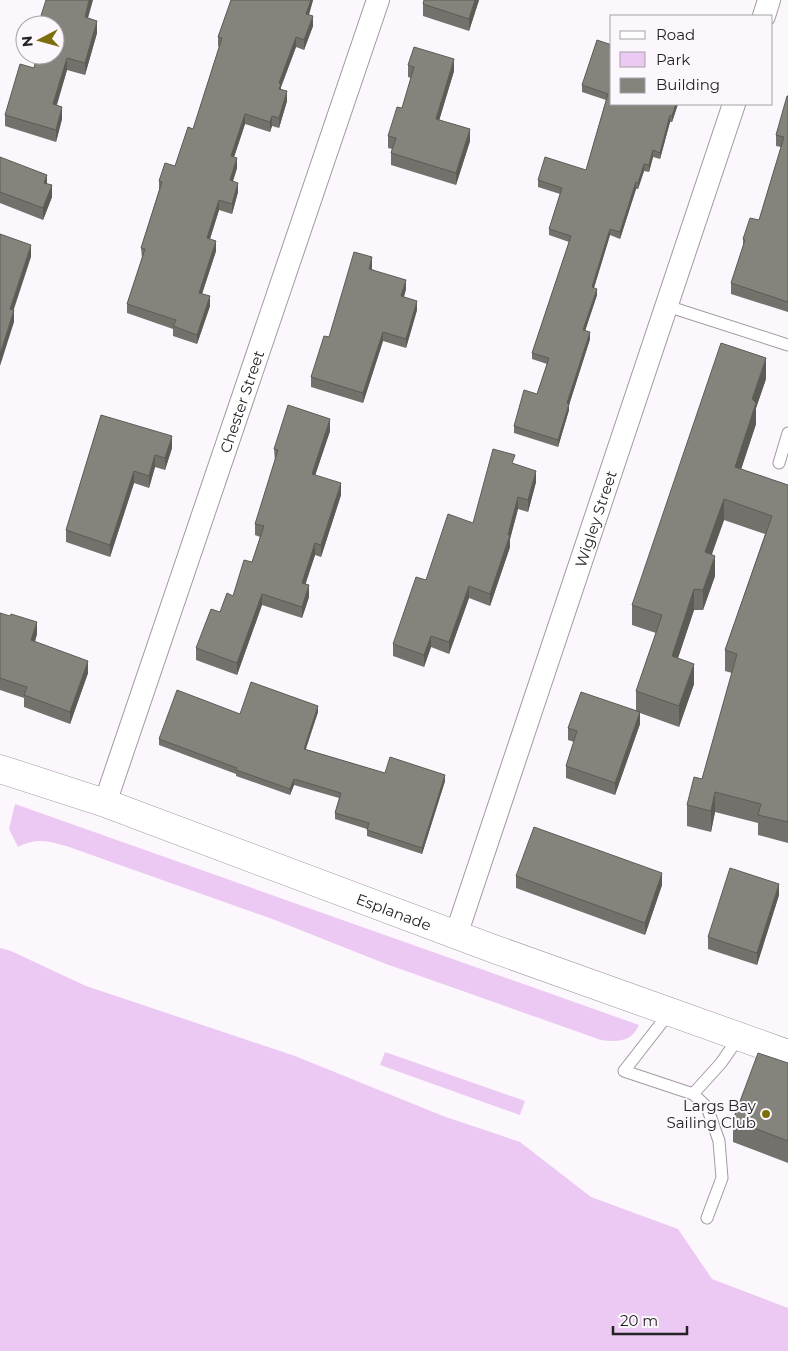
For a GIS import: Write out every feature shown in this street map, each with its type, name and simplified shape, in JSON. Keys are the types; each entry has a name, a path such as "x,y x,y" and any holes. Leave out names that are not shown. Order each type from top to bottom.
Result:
{"street":[{"name":"Chester Street","path":"105,803 378,0"},
{"path":"764,15 769,0"},
{"name":"Wigley Street","path":"456,934 734,105"},
{"name":"Esplanade","path":"0,769 105,803 456,934 788,1054"}],"lane":[{"path":"667,306 788,346"},
{"path":"779,463 788,433"},
{"path":"670,1012 624,1071 693,1094 707,1107 719,1141 722,1178 707,1218"},
{"path":"693,1094 721,1063 740,1036"}],"green space":[{"path":"15,804 639,1025 632,1035 623,1040 601,1040 386,964 275,920 69,847 37,841 18,847 9,829"},
{"path":"0,948 11,951 86,986 295,1056 443,1116 520,1142 591,1197 678,1229 712,1279 788,1308 788,1351 0,1351"},
{"path":"385,1052 525,1101 520,1115 380,1065"}],"building":[{"path":"46,0 89,0 85,17 97,21 85,63 67,58 65,65 65,15 41,15"},
{"path":"231,0 311,0 306,14 313,16 304,40 296,37 279,83 281,84 279,89 287,91 279,118 272,116 270,122 245,114 231,156 237,158 230,180 238,183 232,204 219,200 207,238 216,241 199,293 210,296 197,335 173,326 176,320 127,304 145,249 141,248 162,182 159,181 165,163 175,166 188,127 193,129 222,38 218,37"},
{"path":"424,0 475,0 469,19 423,4"},
{"path":"597,40 610,44 610,105 676,105 672,116 670,115 660,153 653,150 649,165 644,164 638,183 636,182 620,232 610,229 592,287 597,289 583,330 590,332 567,403 569,404 558,440 514,426 524,390 537,394 549,358 532,353 571,236 549,229 562,188 538,180 545,157 586,170 608,94 582,85"},
{"path":"414,47 454,59 436,119 470,129 456,173 391,153 396,138 388,136 397,107 402,108 414,67 408,65"},
{"path":"20,65 34,68 35,65 65,65 53,104 62,107 56,130 5,115"},
{"path":"787,96 788,302 731,283 750,218 759,220 784,137 776,135"},
{"path":"0,157 47,175 44,183 52,185 43,208 0,192"},
{"path":"0,234 31,245 10,309 14,310 0,354"},
{"path":"354,252 372,257 369,269 406,280 401,296 417,301 406,339 383,332 363,393 311,377 324,336 329,337"},
{"path":"721,343 766,358 752,399 756,403 735,467 788,485 788,822 758,815 761,804 715,792 711,811 687,805 694,777 702,779 737,654 725,650 772,516 724,499 705,552 715,556 703,590 694,589 672,656 694,664 679,706 636,691 662,615 632,605"},
{"path":"288,405 330,419 312,474 341,483 321,545 315,543 302,583 309,585 302,607 262,594 237,663 196,648 211,609 220,612 227,593 233,596 244,560 252,562 264,526 255,524 278,450 274,449"},
{"path":"101,415 172,436 165,458 155,455 149,476 134,471 110,545 66,530"},
{"path":"493,449 515,455 512,463 536,471 528,500 518,497 508,535 510,535 490,594 469,586 449,642 431,636 424,655 393,644 416,577 426,580 448,514 473,523"},
{"path":"0,613 10,616 11,614 37,622 31,640 88,661 70,712 24,695 27,687 0,678"},
{"path":"251,682 318,706 304,749 385,773 390,757 445,775 422,848 367,830 369,823 335,813 341,793 294,779 290,789 236,770 237,768 159,739 177,690 240,714"},
{"path":"581,692 640,712 615,783 566,766 577,731 568,728"},
{"path":"534,827 662,873 645,923 516,876"},
{"path":"730,868 779,884 757,953 708,937"},
{"name":"Largs Bay Sailing Club","path":"758,1053 788,1063 788,1141 733,1120"}],"place":[{"name":"Largs Bay Sailing Club","path":"766,1114"}]}
